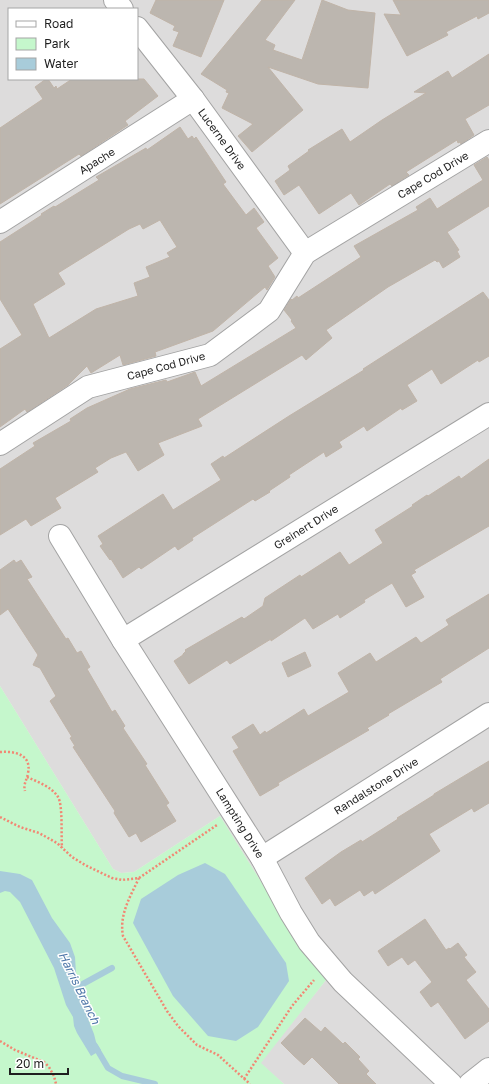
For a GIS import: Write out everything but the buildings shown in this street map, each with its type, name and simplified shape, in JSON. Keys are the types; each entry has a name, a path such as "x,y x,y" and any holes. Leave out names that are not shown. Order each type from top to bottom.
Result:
{"street":[{"path":"115,0 121,8"},
{"name":"Lucerne Drive","path":"138,29 193,99 305,253"},
{"name":"Apache","path":"0,222 193,99"},
{"name":"Cape Cod Drive","path":"0,444 88,387 210,355 269,311 305,253 489,141"},
{"name":"Greinert Drive","path":"123,640 489,414"},
{"name":"Lampting Drive","path":"60,536 123,640 262,858 291,913 309,942 343,982 451,1084"},
{"name":"Randalstone Drive","path":"262,858 489,714"},
{"path":"470,1084 489,1069"}],"path":[{"path":"0,752 10,751 18,753 28,762 28,771 24,786 25,791"},
{"path":"27,777 50,789 59,798 61,806 62,848"},
{"path":"0,817 20,827 39,833 85,865 112,878 122,880 139,878 217,825"},
{"path":"139,878 124,912 122,922 123,936 167,1011 178,1026 197,1045 218,1055 250,1084"},
{"path":"244,1079 292,1006 315,978"},
{"path":"0,1041 15,1050 44,1062 54,1076 56,1084"}],"shaded area":[{"path":"0,0 489,0 489,1084 284,1084 260,1063 326,980 303,949 220,816 134,872 121,873 113,869 0,686"}],"green space":[{"path":"0,686 113,869 121,873 134,872 220,816 303,949 326,980 261,1063 284,1084 0,1084"}],"water":[{"path":"205,863 225,874 286,963 289,981 258,1027 236,1041 208,1036 173,996 133,923 141,899 178,875"},
{"path":"0,871 20,874 32,880 52,918 70,943 75,957 76,987 83,1000 96,1042 101,1050 91,1056 74,1026 73,1017 66,1005 54,968 20,902 10,892 5,891 0,893"}],"waterway":[{"path":"70,991 112,968"},
{"name":"Harris Branch","path":"95,1046 108,1068 122,1076 155,1084"}]}
